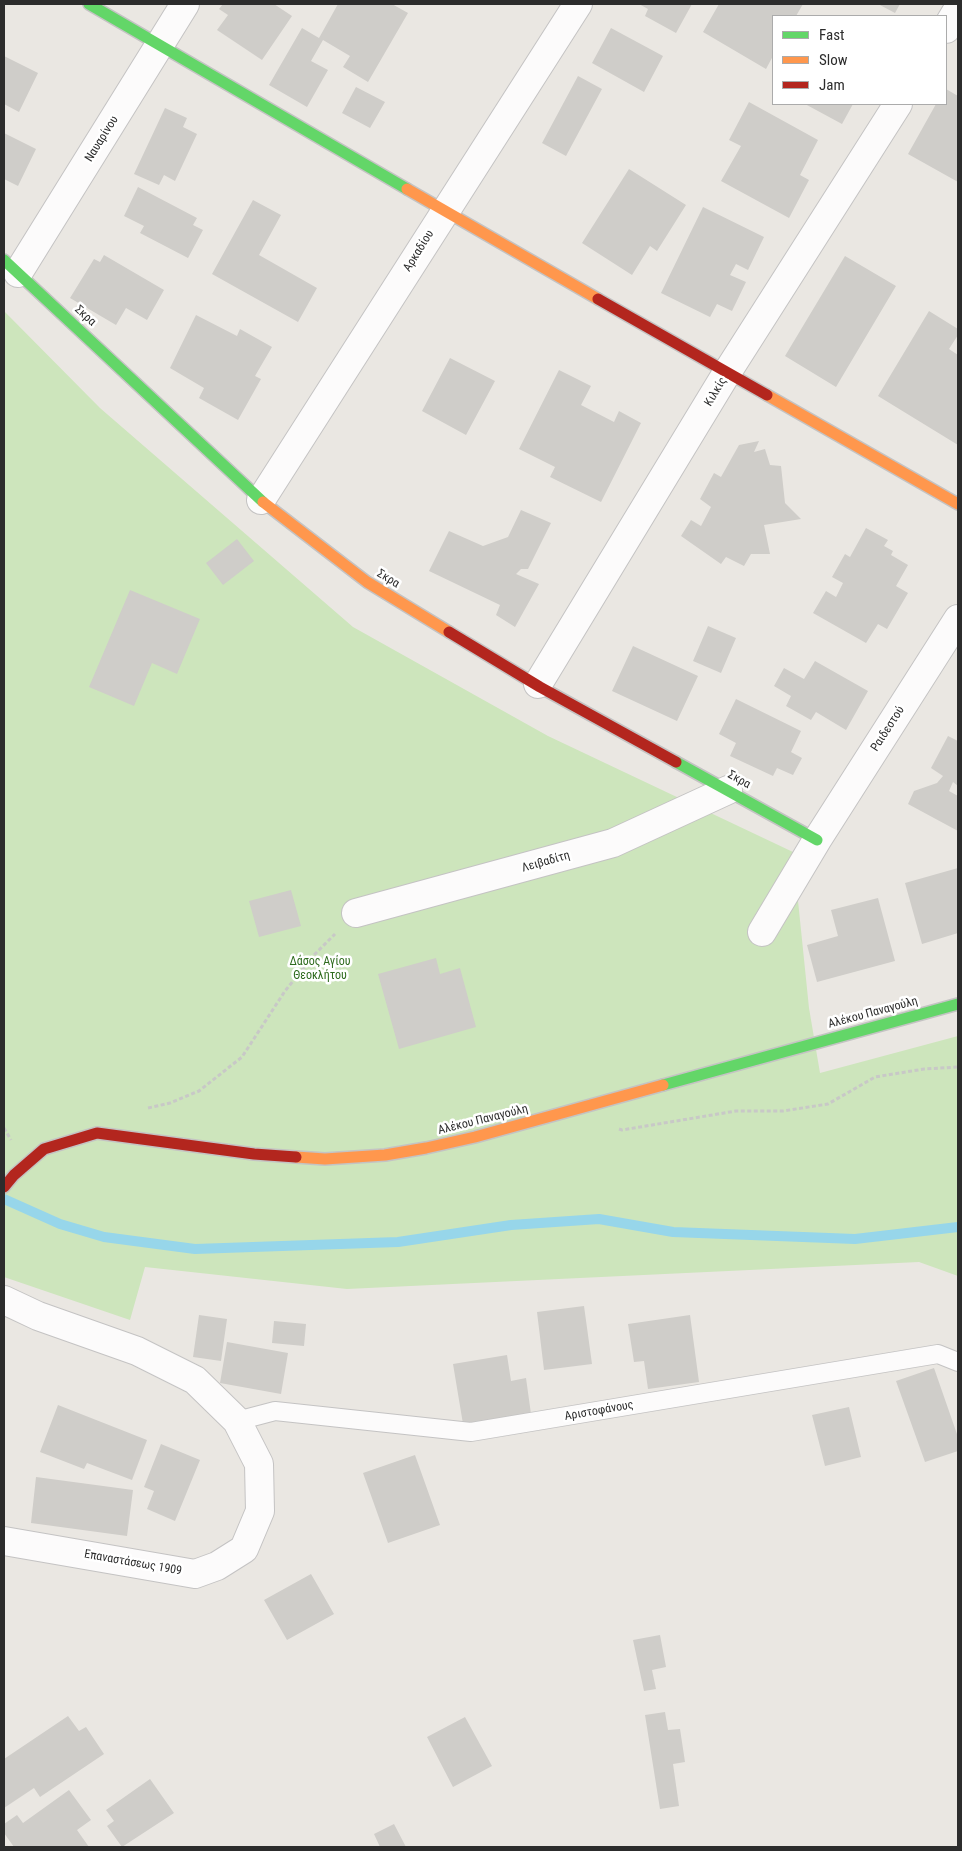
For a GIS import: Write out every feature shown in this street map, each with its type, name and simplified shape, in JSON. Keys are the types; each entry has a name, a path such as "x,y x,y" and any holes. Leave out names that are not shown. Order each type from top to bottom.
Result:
{"street":[{"path":"89,4 444,211 728,371 958,504"},
{"name":"Ναυαρίνου","path":"11,267 161,45 185,4"},
{"name":"Αρκαδίου","path":"261,500 578,4"},
{"path":"947,27 958,9"},
{"name":"Κιλκίς","path":"538,684 728,371 897,105"},
{"name":"Σκρα","path":"11,267 261,500 367,582 538,684 817,840"},
{"name":"Ραιδεστού","path":"762,932 817,840 958,619"},
{"name":"Λειβαδίτη","path":"356,913 613,843 728,790"},
{"name":"Αλέκου Παναγούλη","path":"4,1187 14,1175 44,1150 68,1140 96,1133 254,1154 333,1159 385,1155 426,1148 475,1137 958,1004"},
{"name":"Επαναστάσεως 1909","path":"4,1300 38,1316 137,1352 195,1380 237,1421 259,1464 260,1511 244,1549 217,1566 195,1574 4,1541"}],"lane":[{"name":"Αριστοφάνους","path":"237,1421 275,1411 471,1432 938,1354 958,1362"}],"path":[{"path":"142,1109 170,1104 199,1091 242,1057 291,984 315,954 356,913"},
{"path":"580,1108 622,1130 736,1111 783,1111 828,1104 876,1077 924,1069 958,1067"}],"green space":[{"name":"Δάσος Αγίου Θεοκλήτου","path":"4,311 100,408 353,627 548,736 793,852 809,1008 820,1073 958,1036 958,1276 919,1262 347,1289 145,1267 130,1320 4,1277"}],"building":[{"path":"223,4 274,4 292,16 262,60 217,30 228,15 219,9"},
{"path":"338,4 392,4 408,13 368,82 343,67 350,56 323,40 311,61 328,70 307,107 269,85 302,28 319,38"},
{"path":"639,4 692,4 676,33 645,16 648,9"},
{"path":"719,4 803,4 797,15 772,15 772,58 766,69 703,32"},
{"path":"878,4 900,4 895,13"},
{"path":"611,28 663,56 644,92 592,63"},
{"path":"4,56 38,73 19,112 4,104"},
{"path":"578,76 602,89 566,156 542,143"},
{"path":"356,87 385,102 370,128 342,113"},
{"path":"947,90 958,96 958,182 908,154 935,105 947,105"},
{"path":"749,102 818,140 800,175 809,180 789,218 721,181 741,146 729,140"},
{"path":"807,105 852,105 842,124"},
{"path":"165,108 187,118 183,127 197,134 175,181 164,175 159,185 134,174"},
{"path":"4,133 36,149 18,186 4,179"},
{"path":"629,169 686,205 657,251 650,246 632,275 582,243"},
{"path":"138,187 197,218 193,225 203,230 188,258 140,233 144,226 124,216"},
{"path":"253,200 281,215 259,255 317,288 298,322 212,274"},
{"path":"703,207 764,237 748,270 736,264 730,275 746,282 732,311 717,304 710,317 661,293"},
{"path":"104,255 164,290 147,320 126,308 116,325 70,298 94,259 100,262"},
{"path":"845,256 896,286 836,387 785,356"},
{"path":"929,311 958,329 958,335 949,349 958,355 958,445 878,396"},
{"path":"196,315 237,336 240,329 272,347 255,376 261,379 238,420 199,398 204,388 170,368"},
{"path":"450,358 495,381 466,435 422,411"},
{"path":"559,370 591,386 581,405 614,422 619,411 641,423 601,502 550,477 555,467 519,449"},
{"path":"759,441 754,452 765,449 770,465 781,466 785,503 801,519 764,525 770,554 751,554 744,566 726,557 721,564 681,536 691,520 701,526 711,507 700,499 714,473 721,477 739,445"},
{"path":"521,510 551,523 528,569 521,569 516,574 539,584 515,627 496,615 500,605 429,571 449,531 483,546 508,537"},
{"path":"866,528 888,540 884,546 893,551 891,555 908,565 896,586 908,593 887,629 878,624 866,643 813,613 826,591 836,597 843,583 832,577 845,554 850,557"},
{"path":"237,539 254,561 223,585 206,563"},
{"path":"130,590 200,619 177,674 152,663 134,706 89,687"},
{"path":"708,626 736,638 721,673 693,661"},
{"path":"633,646 698,676 677,721 612,691"},
{"path":"815,661 868,691 846,730 816,712 811,720 786,706 791,696 774,686 784,668 804,679"},
{"path":"736,699 801,731 791,752 802,758 793,775 777,768 773,776 730,756 736,743 719,734"},
{"path":"948,736 958,741 958,786 953,782 949,791 958,796 958,831 908,804 914,791 937,783 943,776 931,768"},
{"path":"958,868 958,933 922,944 905,883"},
{"path":"291,890 301,926 259,937 249,901"},
{"path":"878,898 895,961 817,982 807,945 838,936 831,910"},
{"path":"436,958 440,974 460,968 476,1027 399,1049 378,974"},
{"path":"584,1306 592,1364 544,1370 537,1312"},
{"path":"199,1315 227,1319 221,1361 193,1357"},
{"path":"690,1315 699,1382 648,1389 644,1361 634,1362 628,1324"},
{"path":"274,1321 306,1324 304,1346 272,1343"},
{"path":"227,1342 288,1353 281,1394 220,1383"},
{"path":"507,1355 511,1381 526,1378 531,1414 463,1424 453,1364"},
{"path":"934,1368 958,1437 958,1451 925,1462 896,1381"},
{"path":"58,1405 147,1440 132,1480 87,1463 84,1469 40,1452"},
{"path":"849,1407 861,1457 825,1466 812,1415"},
{"path":"161,1444 200,1460 175,1521 147,1509 154,1491 144,1487"},
{"path":"415,1455 440,1525 388,1543 363,1473"},
{"path":"36,1477 133,1490 127,1536 31,1523"},
{"path":"311,1574 334,1614 287,1640 264,1600"},
{"path":"660,1635 666,1667 652,1670 656,1689 644,1691 633,1640"},
{"path":"665,1712 668,1730 680,1729 685,1762 673,1764 679,1806 660,1809 645,1715"},
{"path":"68,1716 79,1731 86,1727 104,1754 40,1797 34,1788 4,1808 4,1759"},
{"path":"465,1717 492,1766 453,1787 427,1737"},
{"path":"150,1779 174,1813 122,1847 107,1826 114,1821 106,1810"},
{"path":"69,1790 91,1820 77,1830 89,1847 14,1847 4,1833 4,1824 17,1815 23,1823"},
{"path":"394,1824 406,1847 380,1847 374,1834"}],"waterway":[{"path":"4,1199 60,1224 104,1237 195,1249 398,1242 511,1225 599,1219 673,1232 855,1239 958,1227"}],"traffic: fast":[{"path":"89,4 407,189"},
{"path":"4,260 263,502"},
{"path":"676,762 817,840"},
{"path":"663,1085 958,1004"}],"traffic: slow":[{"path":"407,189 598,299"},
{"path":"767,395 958,504"},
{"path":"263,502 367,582 449,632"},
{"path":"296,1157 325,1159 385,1155 426,1148 475,1137 663,1085"}],"traffic: jam":[{"path":"598,299 767,395"},
{"path":"449,632 540,687 676,762"},
{"path":"4,1187 14,1175 44,1149 97,1133 254,1154 296,1157"}]}
